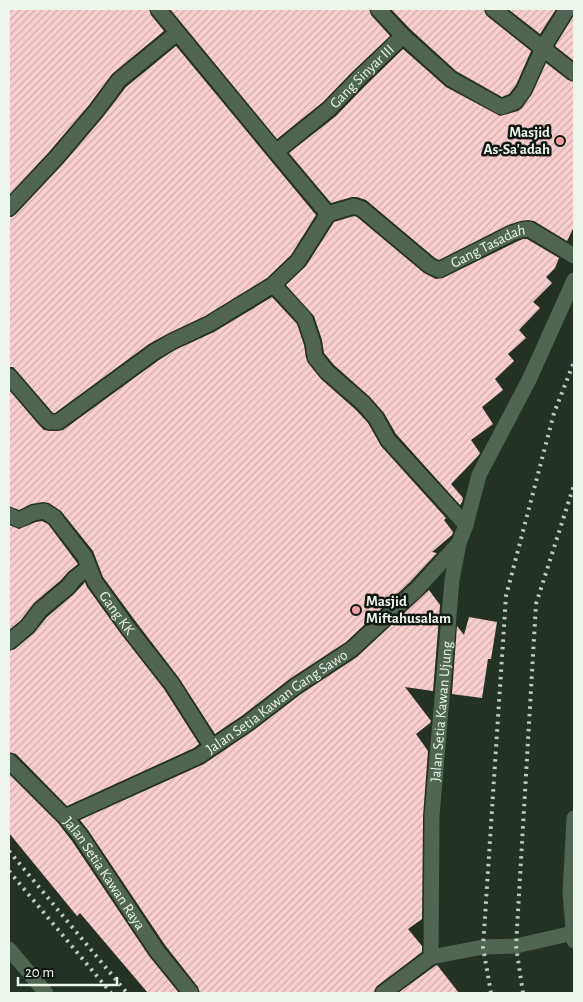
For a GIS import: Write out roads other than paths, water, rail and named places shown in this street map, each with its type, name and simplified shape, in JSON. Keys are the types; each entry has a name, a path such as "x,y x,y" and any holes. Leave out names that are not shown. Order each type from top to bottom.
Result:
{"street":[{"path":"9,376 46,419 50,422 58,422 154,352 209,324 272,285 298,261 328,214 158,9"},
{"path":"378,9 403,36"},
{"path":"493,9 574,72"},
{"name":"Gang Sinyar III","path":"276,152 329,109 358,78 403,36 451,79 500,107 515,102 524,90 543,48 567,9"},
{"path":"9,208 56,158 118,80 177,33"},
{"name":"Gang Tasadah","path":"328,214 354,206 362,209 430,266 440,270 512,233 529,228 574,256"},
{"name":"Jalan Setia Kawan Ujung","path":"431,957 432,816 452,580 459,543 466,525 479,475 529,380 574,280"},
{"path":"272,285 305,320 313,343 315,357 326,372 363,403 376,418 388,440 466,525"},
{"name":"Gang KK","path":"9,514 19,520 33,513 44,511 54,517 85,557 95,582 172,684 212,747"},
{"name":"Jalan Setia Kawan Gang Sawo","path":"65,817 199,756 248,723 296,686 352,649 417,589 459,543"},
{"path":"9,642 28,626 40,610 89,567"},
{"name":"Jalan Setia Kawan Raya","path":"9,761 65,817 80,835 157,951 191,993"},
{"path":"383,993 431,957 483,947 516,946 573,937 574,818"},
{"path":"9,949 46,993"}],"railway":[{"path":"491,993 483,947 506,596 554,413 574,362"},
{"path":"523,993 516,946 536,604 574,485"},
{"path":"9,851 127,993"},
{"path":"9,871 111,993"}],"place":[{"name":"Masjid As-Sa'adah","path":"560,141"},
{"name":"Masjid Miftahusalam","path":"356,610"}]}
